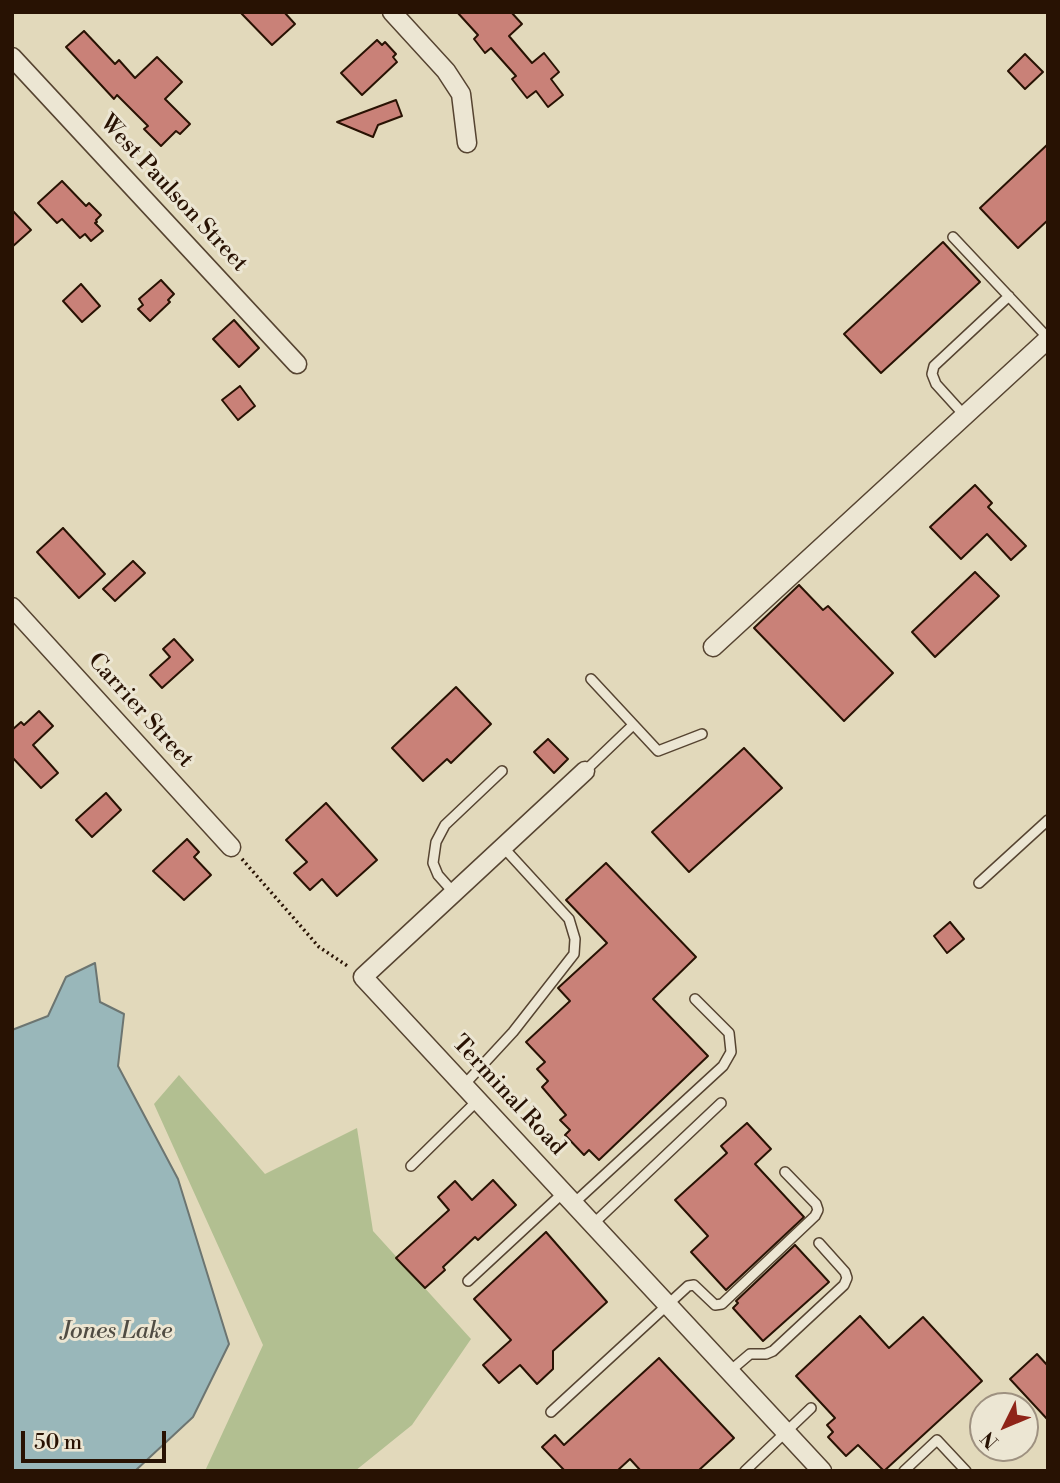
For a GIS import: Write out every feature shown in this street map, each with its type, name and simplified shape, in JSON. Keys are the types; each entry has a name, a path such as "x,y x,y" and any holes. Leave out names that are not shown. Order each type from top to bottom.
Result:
{"street":[{"path":"392,12 446,71 461,94 467,143"},
{"name":"West Paulson Street","path":"12,57 297,364"},
{"path":"713,647 1048,339"},
{"name":"Carrier Street","path":"12,607 231,847"},
{"path":"363,976 585,771"},
{"name":"Terminal Road","path":"363,976 822,1471"}],"lane":[{"path":"953,237 1048,339"},
{"path":"965,416 936,384 932,374 934,366 1009,296"},
{"path":"591,680 658,751 702,734"},
{"path":"585,771 634,724"},
{"path":"454,893 438,875 433,863 436,842 444,825 502,771"},
{"path":"979,883 1048,820"},
{"path":"464,1085 513,1032 574,954 575,939 569,919 503,847"},
{"path":"468,1281 723,1066 731,1052 729,1033 695,999"},
{"path":"411,1166 478,1100"},
{"path":"593,1224 721,1103"},
{"path":"551,1412 688,1286 694,1285 715,1305 722,1304 815,1216 818,1210 816,1204 785,1172"},
{"path":"730,1371 750,1353 766,1354 773,1351 844,1285 847,1278 845,1272 819,1243"},
{"path":"745,1471 811,1408"},
{"path":"904,1471 937,1440 966,1471"}],"path":[{"path":"231,847 319,947 363,976"}],"green space":[{"path":"179,1075 265,1174 357,1128 373,1231 471,1339 412,1425 355,1471 205,1471 263,1345 154,1104"}],"water":[{"name":"Jones Lake","path":"95,963 100,1002 124,1014 118,1066 178,1179 229,1344 193,1417 135,1471 12,1471 12,1030 48,1016 66,977"}],"building":[{"path":"240,12 284,12 295,24 272,45"},
{"path":"457,12 511,12 522,24 509,36 532,63 544,53 559,72 551,79 563,95 548,107 536,91 527,98 512,79 516,76 491,48 485,53 474,39 478,35"},
{"path":"84,31 115,64 119,60 135,78 157,57 182,82 165,99 190,124 180,134 176,131 161,146 144,129 148,126 117,95 114,99 66,47"},
{"path":"377,40 382,45 385,42 396,54 393,57 397,62 362,95 341,73"},
{"path":"1025,54 1043,72 1025,89 1008,71"},
{"path":"396,100 402,116 378,125 373,137 337,122"},
{"path":"1048,144 1048,220 1018,248 980,208"},
{"path":"62,181 86,206 89,203 101,215 95,223 103,231 91,241 85,234 80,238 62,219 57,223 38,203"},
{"path":"12,210 31,230 12,247"},
{"path":"943,242 980,282 881,373 844,334"},
{"path":"161,280 174,294 168,300 170,302 150,321 138,309 143,305 139,299"},
{"path":"81,284 100,306 82,322 63,301"},
{"path":"234,320 259,348 239,367 213,339"},
{"path":"240,386 255,406 238,420 222,400"},
{"path":"975,485 992,503 988,507 1026,546 1011,560 987,534 961,559 930,527"},
{"path":"63,528 105,574 79,598 37,552"},
{"path":"133,561 145,573 115,601 103,589"},
{"path":"975,572 999,596 935,657 912,632"},
{"path":"799,585 823,610 828,606 893,673 844,721 754,628"},
{"path":"174,639 193,660 162,688 150,675 170,657 163,649"},
{"path":"456,687 491,724 451,763 447,759 423,781 392,748"},
{"path":"39,711 53,726 33,745 58,773 41,788 12,757 12,730 21,722 24,725"},
{"path":"548,739 568,759 554,773 534,752"},
{"path":"744,748 782,788 689,872 652,832"},
{"path":"106,793 121,810 92,837 76,820"},
{"path":"326,803 377,860 337,896 322,879 310,890 294,873 307,862 286,840"},
{"path":"187,839 199,852 194,857 211,875 184,900 153,871"},
{"path":"606,863 696,957 653,999 708,1056 599,1160 589,1150 584,1155 565,1135 570,1130 560,1120 566,1115 542,1087 548,1081 537,1069 545,1062 526,1042 570,1001 558,988 607,943 566,900"},
{"path":"950,922 964,939 947,953 934,936"},
{"path":"747,1123 771,1149 755,1164 804,1217 726,1290 691,1252 708,1236 675,1200 727,1153 721,1146"},
{"path":"493,1180 516,1205 478,1240 475,1237 425,1288 396,1258 449,1210 438,1197 455,1181 472,1200"},
{"path":"546,1232 607,1302 553,1351 553,1369 537,1384 520,1365 499,1383 483,1365 511,1340 474,1299"},
{"path":"795,1245 829,1282 763,1341 733,1308 738,1303 736,1301"},
{"path":"860,1316 889,1348 923,1317 982,1381 884,1471 858,1445 846,1456 828,1437 833,1432 827,1425 835,1418 796,1376"},
{"path":"1037,1354 1048,1366 1048,1420 1039,1410 1039,1392 1022,1392 1010,1379"},
{"path":"659,1358 734,1438 698,1471 641,1471 630,1459 617,1471 565,1471 542,1447 555,1435 564,1445"}]}
